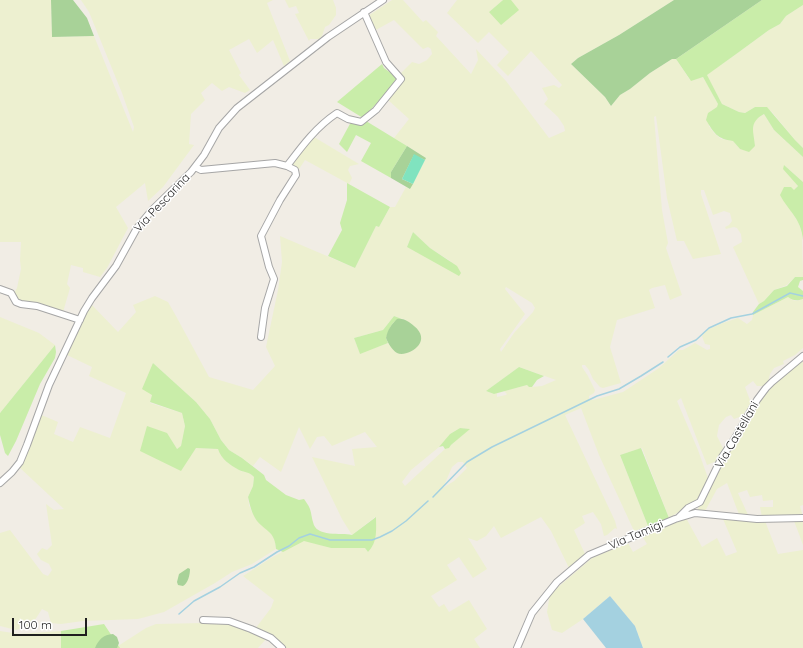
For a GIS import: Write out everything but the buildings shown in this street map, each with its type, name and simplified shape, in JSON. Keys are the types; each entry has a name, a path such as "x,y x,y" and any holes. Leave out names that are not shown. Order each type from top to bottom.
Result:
{"street":[{"name":"Via Pescarina","path":"0,483 12,472 22,457 49,385 80,320 92,298 116,266 137,228 195,167 219,128 237,108 328,37 382,0"},
{"path":"287,166 305,142 329,118 336,113 348,119 361,122 376,110 401,79 386,62 364,12"},
{"path":"195,167 205,170 275,163 295,170 296,175 280,200 261,236 261,241 274,279 265,308 261,337"},
{"path":"0,289 11,293 16,302 21,304 37,306 80,320"},
{"name":"Via Castellani","path":"677,519 688,508 700,502 722,458 757,400 766,388 803,356"},
{"name":"Via Tamigi","path":"517,648 532,613 557,582 589,555 695,513 757,519 803,518"},
{"path":"203,620 229,621 271,638 282,648"}],"green space":[{"path":"0,0 51,0 52,37 94,36 133,132 134,127 122,93 89,12 81,0 273,0 267,3 290,61 284,66 273,40 257,53 249,39 229,50 241,73 239,75 250,90 245,93 229,87 222,91 212,83 201,93 205,100 191,114 189,144 194,145 163,187 148,201 145,183 116,207 128,228 107,268 100,277 83,272 83,268 71,265 67,284 70,288 63,312 18,300 14,293 17,288 21,269 21,242 0,242"},
{"path":"51,0 73,0 87,18 94,36 52,37"},
{"path":"285,0 333,0 336,8 336,15 329,25 325,27 322,36 319,39 310,39 309,41 295,14 299,13 296,6 289,8"},
{"path":"392,0 403,0 423,22 426,20 438,32 436,36 471,74 478,60 476,49 506,81 549,138 565,131 564,126 558,117 544,104 548,99 542,88 554,85 559,88 562,85 531,51 508,76 497,65 509,52 489,32 478,43 447,13 457,0 503,0 489,12 511,0 674,0 619,35 578,58 571,64 605,97 611,106 620,95 650,73 672,59 676,59 690,80 703,77 718,104 718,107 711,111 709,126 721,139 733,141 740,149 755,146 752,129 754,121 764,114 774,130 803,157 803,182 784,165 798,185 789,208 799,223 802,234 803,277 795,277 787,285 774,290 764,301 759,304 733,247 742,242 741,234 737,228 734,227 726,229 725,227 732,221 730,213 724,211 713,215 704,190 701,190 701,194 721,254 693,259 684,241 677,241 667,198 656,116 654,117 662,210 668,243 666,248 682,295 670,300 665,285 652,288 649,290 655,308 617,320 610,347 621,383 603,388 600,387 593,379 585,365 582,365 595,390 594,393 589,396 589,399 593,400 623,392 659,368 679,350 683,350 695,343 707,350 710,349 710,345 705,344 702,336 707,330 738,318 747,324 752,320 753,315 788,297 797,301 803,299 803,348 795,355 783,361 784,364 774,368 770,374 768,382 764,386 757,386 753,381 745,387 751,403 742,416 734,419 731,415 726,417 719,425 717,436 724,450 719,460 707,465 681,398 677,401 708,478 699,499 669,518 642,448 620,455 648,526 641,530 634,531 599,455 581,408 565,415 615,521 617,529 615,528 604,536 601,524 593,512 582,516 585,523 574,530 585,554 569,568 551,531 541,517 501,538 494,526 486,536 477,541 468,538 487,569 473,578 459,557 447,565 457,580 431,596 439,607 444,604 449,612 469,600 487,629 474,639 480,648 284,648 255,629 271,608 274,600 243,576 271,558 304,540 331,548 365,548 368,552 375,517 352,535 342,519 312,457 355,466 352,449 377,447 365,432 332,446 324,436 317,437 310,449 299,427 281,472 260,457 253,466 229,450 221,440 210,419 196,402 153,363 152,395 150,403 182,413 185,426 181,447 177,449 140,451 189,457 196,448 218,449 227,462 241,471 249,472 254,477 253,486 248,497 249,505 252,512 271,533 275,540 276,549 252,564 232,572 164,612 138,619 83,621 61,624 51,623 48,612 42,609 31,626 16,630 0,626 0,533 10,530 43,574 48,576 52,570 49,564 41,560 37,554 42,548 47,550 52,545 46,504 54,510 64,509 19,467 39,414 58,422 54,434 73,442 80,427 110,438 126,393 89,376 92,367 67,355 91,304 118,332 136,312 133,305 155,296 168,302 209,377 253,390 275,366 266,347 278,290 282,262 280,236 355,268 376,226 379,227 390,207 395,207 406,187 410,189 426,158 394,138 409,119 387,99 404,78 399,75 412,62 419,64 427,60 432,54 431,49 428,47 423,49 394,20 374,31 368,16","holes":["413,232 430,248 452,262 407,247","506,287 532,303 535,308 514,333 501,352 500,349 525,314 505,289","394,316 406,320 403,354 397,353 388,343 360,353 354,338 383,330","519,367 556,380 542,386 532,387 527,385 504,391 507,394 506,395 497,397 497,393 494,394 486,391","460,428 469,429 405,486 402,482 411,470 444,443 450,434","458,462 463,462 467,468 454,481 443,488 452,467"]},
{"path":"503,0 511,0 519,10 501,25 489,12"},
{"path":"674,0 762,0 676,59 672,59 650,73 620,95 611,106 605,97 571,64 578,58 619,35"},
{"path":"762,0 803,0 803,5 786,16 780,24 769,30 707,75 722,104 739,112 745,113 755,107 767,107 803,148 803,157 774,130 764,114 759,117 754,124 753,132 755,146 749,152 740,149 733,141 723,139 716,135 706,120 708,113 717,107 718,104 703,77 691,81 676,59"},
{"path":"803,5 803,148 772,112 764,107 755,107 745,113 739,112 722,104 706,75 769,30 780,24 786,16"},
{"path":"382,64 384,68 399,79 363,118 337,102"},
{"path":"366,121 407,146 391,172 391,178 361,161 371,143 356,135 347,152 339,144 351,122"},
{"path":"314,137 359,164 350,166 348,170 352,178 349,184 305,160 299,169 291,164"},
{"path":"407,146 426,158 425,160 414,155 402,179 413,184 410,189 391,178 391,172"},
{"path":"414,154 425,160 413,184 402,179"},
{"path":"784,165 803,182 803,240 800,226 780,195 784,187 791,187 794,190 798,186 783,169"},
{"path":"347,183 390,207 379,227 376,226 355,268 328,256 342,230 340,223 347,200"},
{"path":"413,232 430,248 457,266 461,273 459,276 407,247"},
{"path":"795,277 803,277 803,280 800,281 798,287 803,291 803,299 795,300 788,297 753,315 753,312 759,304 764,301 774,290 787,286"},
{"path":"394,316 402,319 395,321 391,326 386,338 388,343 360,354 354,338 383,330"},
{"path":"0,317 39,333 55,345 0,413"},
{"path":"397,319 404,320 412,325 419,332 421,338 417,347 407,353 401,354 395,352 386,338 390,327"},
{"path":"55,345 55,358 40,384 16,441 8,456 5,453 0,435 0,413"},
{"path":"803,362 803,505 800,506 803,517 762,517 760,507 773,507 773,500 763,501 762,495 750,497 747,490 738,493 749,517 740,517 727,483 717,489 704,513 696,513 723,458 755,408 770,388 798,363"},
{"path":"153,363 196,402 210,419 221,440 229,450 264,475 266,480 286,495 299,500 304,499 310,508 315,527 319,530 330,533 352,535 376,517 375,540 368,552 365,548 331,548 304,541 283,552 276,549 274,539 270,533 257,521 250,507 248,497 253,486 254,477 229,464 221,456 218,449 196,448 181,471 140,451 147,426 167,433 177,449 181,446 185,426 182,413 150,402 152,395 142,389"},
{"path":"519,367 544,376 537,380 532,387 527,385 494,394 486,391"},
{"path":"460,428 470,429 449,448 445,449 443,446 439,447 450,434"},
{"path":"641,448 669,518 648,526 620,455"},
{"path":"686,518 702,547 717,538 726,556 737,552 723,519 765,521 778,554 803,550 803,648 643,648 635,626 610,596 583,619 562,633 552,630 547,612 550,594 592,558 628,543 633,552 647,544 642,536"},
{"path":"794,521 803,521 803,545 799,534"},
{"path":"188,568 190,571 185,585 178,585 177,582 179,574"},
{"path":"104,624 120,648 61,648 61,631"},
{"path":"156,624 229,624 267,638 258,648 120,648 118,646 146,628"},
{"path":"0,631 19,634 61,631 61,648 0,648"},
{"path":"113,634 117,637 119,643 117,648 95,648 102,638"}],"water":[{"path":"610,596 635,626 643,648 606,648 583,619"}],"waterway":[{"path":"668,357 680,347 696,340 709,328 731,318 752,314 790,293 803,296"},
{"path":"433,497 467,462 492,447 597,396 619,389 663,362"},
{"path":"179,614 194,601 220,587 240,573 254,567 289,546 299,538 310,534 330,540 372,540 392,531 406,521 428,501"}]}
